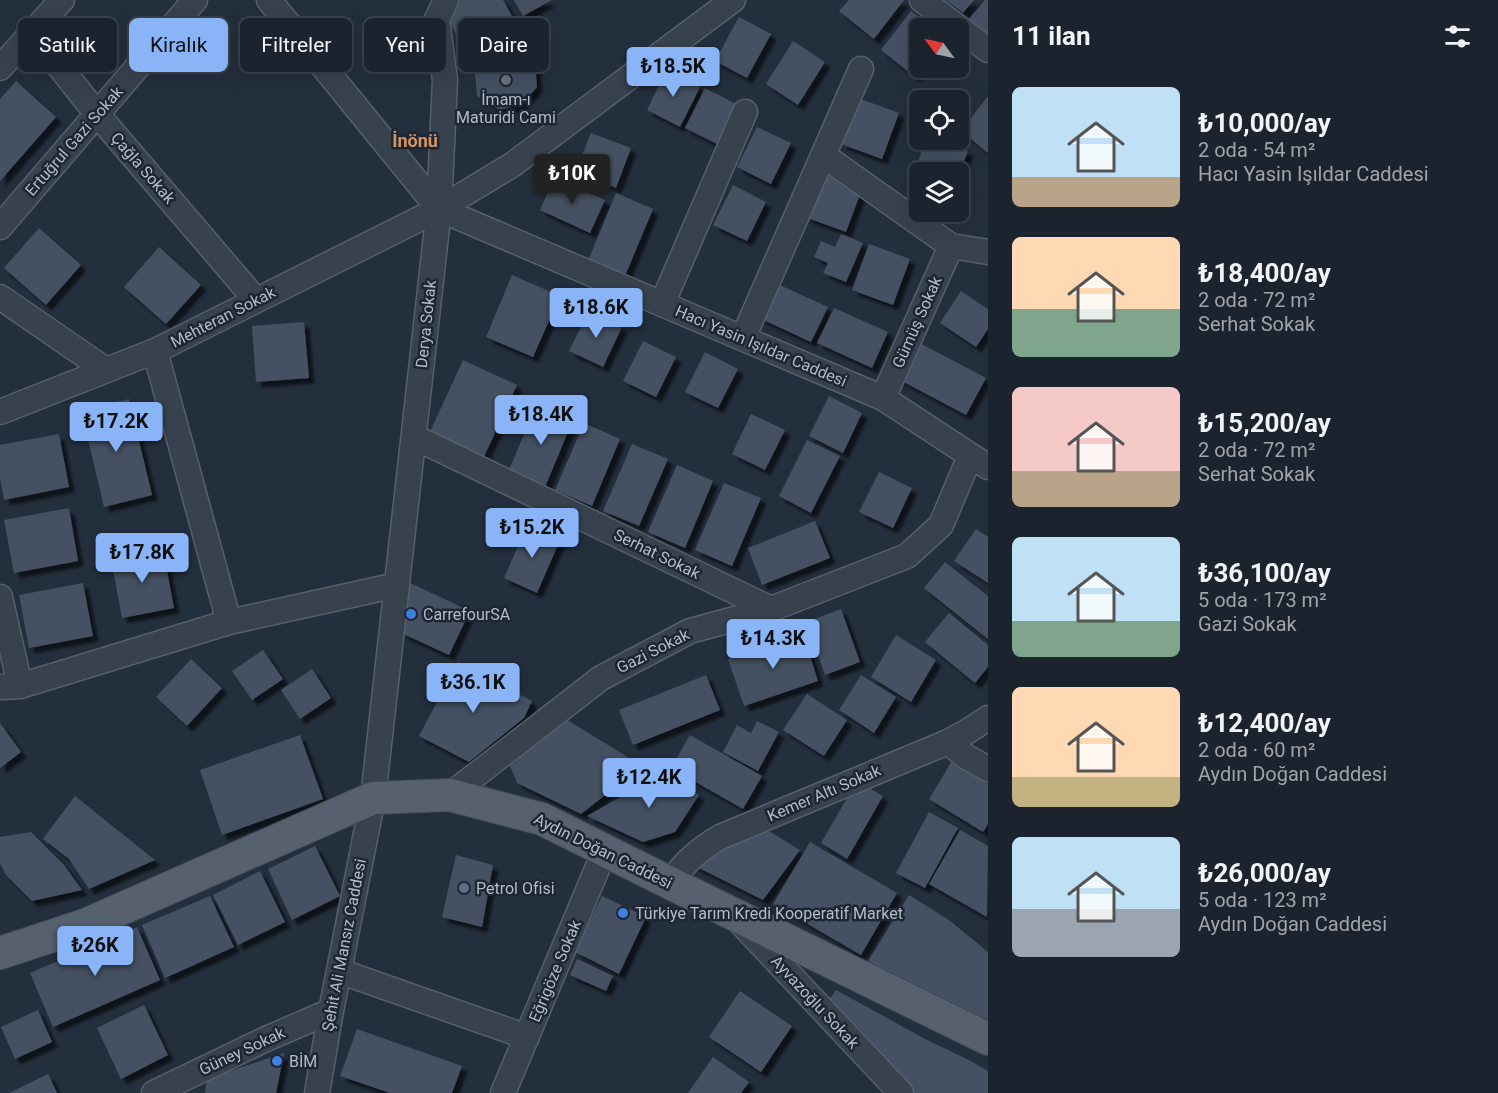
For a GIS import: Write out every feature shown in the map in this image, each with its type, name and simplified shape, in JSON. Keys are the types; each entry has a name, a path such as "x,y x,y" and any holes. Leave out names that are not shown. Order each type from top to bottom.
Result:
{"main road":[{"name":"Aydın Doğan Caddesi","path":"0,953 86,925 373,798 450,795 542,819 988,1039"}],"street":[{"path":"45,18 62,0"},
{"name":"Ertuğrul Gazi Sokak","path":"0,227 195,0"},
{"name":"Hacı Yasin Işıldar Caddesi","path":"269,0 439,209 883,398 979,461"},
{"name":"Derya Sokak","path":"373,798 439,209 445,80 437,20 446,0"},
{"path":"439,209 512,165 733,0"},
{"path":"922,0 988,50"},
{"path":"0,68 18,48"},
{"path":"743,338 861,69"},
{"name":"Çağla Sokak","path":"64,72 256,300"},
{"path":"662,303 745,112"},
{"path":"823,155 951,246 988,252"},
{"name":"Mehteran Sokak","path":"0,412 155,351 439,209"},
{"name":"Gümüş Sokak","path":"883,398 951,246"},
{"path":"0,297 106,370"},
{"path":"155,351 229,622"},
{"name":"Serhat Sokak","path":"414,437 771,609"},
{"name":"Gazi Sokak","path":"450,795 601,678 690,631 771,609 907,556 941,525 979,461"},
{"path":"0,597 10,686 229,622 397,585"},
{"name":"Kemer Altı Sokak","path":"670,883 692,856 720,837 948,742 988,718"},
{"path":"948,742 965,756 988,769"},
{"name":"Şehit Ali Mansız Caddesi","path":"316,1093 373,798"},
{"name":"Eğrigöze Sokak","path":"503,1093 605,850"},
{"name":"Ayvazoğlu Sokak","path":"730,911 901,1093"},
{"path":"339,971 527,1037"},
{"name":"Güney Sokak","path":"154,1093 266,1039 331,1011"}],"building":[{"path":"460,0 503,0 513,18 458,18 458,38 442,10"},
{"path":"514,0 552,0 523,16"},
{"path":"849,0 904,0 874,39 839,11"},
{"path":"946,0 974,0 963,13"},
{"path":"985,0 988,0 988,34 969,19"},
{"path":"911,11 920,18 909,18 909,72 881,50"},
{"path":"739,17 771,34 747,78 715,61"},
{"path":"793,41 825,62 798,105 766,84"},
{"path":"666,70 700,87 680,127 647,110"},
{"name":"İmam-ı Maturidi Cami","path":"536,72 537,87 521,105 499,110 477,96 475,73"},
{"path":"16,81 56,117 0,181 0,99"},
{"path":"705,88 738,105 719,145 685,128"},
{"path":"988,96 988,153 969,138 969,121"},
{"path":"858,98 899,113 882,159 841,144"},
{"path":"757,127 791,143 771,184 737,167"},
{"path":"591,133 631,148 616,188 575,173"},
{"path":"922,150 968,151 964,162 918,162"},
{"path":"822,171 863,186 846,232 805,217"},
{"path":"554,178 605,200 590,233 540,210"},
{"path":"733,185 766,202 747,241 713,225"},
{"path":"616,193 653,209 625,276 588,261"},
{"path":"39,228 81,265 46,305 4,268"},
{"path":"841,234 863,243 846,282 823,273 828,263 814,257 821,241 835,247"},
{"path":"869,244 910,259 893,305 852,290"},
{"path":"159,247 201,285 166,324 124,287"},
{"path":"512,275 560,296 533,357 486,337"},
{"path":"773,282 828,307 811,342 757,317"},
{"path":"961,291 988,309 988,329 976,347 940,323"},
{"path":"834,308 888,332 872,368 817,343"},
{"path":"589,311 622,327 603,367 569,351"},
{"path":"304,322 309,378 256,382 252,326"},
{"path":"643,341 676,357 656,397 623,381"},
{"path":"916,341 986,378 966,415 896,378"},
{"path":"705,352 738,369 718,408 685,392"},
{"path":"463,360 517,385 483,459 429,434"},
{"path":"829,396 862,413 843,453 809,436"},
{"path":"129,399 152,495 104,507 81,410"},
{"path":"537,404 573,420 545,487 508,472"},
{"path":"751,414 785,430 765,470 732,454"},
{"path":"584,423 620,439 592,506 555,490"},
{"path":"59,434 69,487 4,500 0,478 0,445"},
{"path":"807,440 840,456 811,513 779,496"},
{"path":"632,444 668,459 639,526 603,511"},
{"path":"677,465 713,481 685,548 648,532"},
{"path":"879,472 912,488 893,528 859,512"},
{"path":"724,483 761,498 732,566 695,550"},
{"path":"69,508 78,561 14,573 4,520"},
{"path":"815,521 830,558 762,585 748,548"},
{"path":"527,526 560,540 537,593 504,578"},
{"path":"976,529 988,537 988,583 954,561"},
{"path":"163,549 174,608 122,618 111,559"},
{"path":"945,562 988,596 988,639 924,588"},
{"path":"408,582 470,611 449,655 401,633"},
{"path":"83,583 93,636 29,648 19,595"},
{"path":"841,609 860,662 825,675 807,622"},
{"path":"949,613 988,645 988,667 975,683 925,642"},
{"path":"803,634 818,681 744,706 728,659"},
{"path":"896,635 936,660 911,702 871,677"},
{"path":"263,650 283,679 252,700 232,671"},
{"path":"191,659 222,688 187,726 156,697"},
{"path":"458,662 532,701 524,718 469,762 419,736"},
{"path":"312,669 331,698 300,719 281,690"},
{"path":"706,675 720,710 633,745 619,710"},
{"path":"861,675 896,697 874,733 839,710"},
{"path":"807,694 847,720 824,756 783,730"},
{"path":"566,719 642,766 581,814 517,783 510,766"},
{"path":"757,721 779,732 758,771 723,752 737,725 751,733"},
{"path":"0,723 21,752 0,768"},
{"path":"300,735 323,799 222,835 200,770"},
{"path":"690,735 762,776 743,809 671,768"},
{"path":"952,761 988,783 988,824 983,832 929,799"},
{"path":"663,773 699,795 675,832 643,842 587,816"},
{"path":"857,781 883,796 847,859 821,843"},
{"path":"75,796 155,860 89,889 69,859 43,839"},
{"path":"929,812 958,828 925,888 896,873"},
{"path":"759,825 800,850 763,900 691,864"},
{"path":"960,830 988,846 987,917 929,884"},
{"path":"31,832 64,865 82,890 32,901 6,875 0,863 0,837"},
{"path":"810,842 897,893 861,955 773,904"},
{"path":"315,846 340,896 292,920 268,869"},
{"path":"456,855 493,865 482,927 442,917"},
{"path":"260,871 285,922 238,945 213,895"},
{"path":"909,895 949,920 988,952 988,1026 908,986 868,961"},
{"path":"210,896 234,947 165,978 142,925"},
{"path":"602,896 646,917 619,974 575,952"},
{"path":"137,927 160,980 53,1027 30,973"},
{"path":"577,959 613,976 606,991 570,975"},
{"path":"836,990 988,1071 988,1093 908,1093 826,1004"},
{"path":"740,991 792,1026 761,1072 709,1037"},
{"path":"144,1005 168,1055 121,1079 97,1028"},
{"path":"38,1010 52,1042 15,1059 1,1027"},
{"path":"357,1029 462,1066 452,1093 390,1093 340,1076"},
{"path":"284,1053 276,1093 205,1093 207,1079"},
{"path":"713,1057 749,1082 741,1093 688,1093"},
{"path":"48,1074 57,1093 9,1093"}],"place":[{"name":"İmam-ı Maturidi Cami","path":"506,80"},
{"name":"CarrefourSA","path":"411,614"},
{"name":"Petrol Ofisi","path":"464,888"},
{"name":"Türkiye Tarım Kredi Kooperatif Market","path":"623,913"},
{"name":"BİM","path":"277,1061"}],"district":[{"name":"İnönü","path":"415,140"}]}
